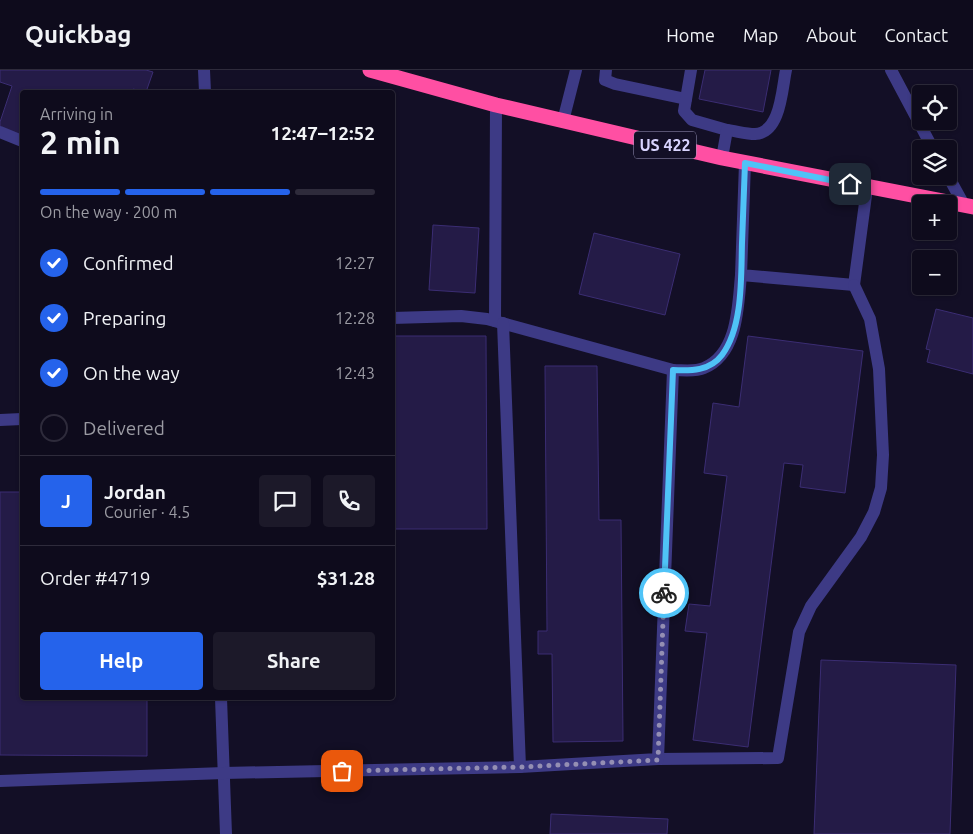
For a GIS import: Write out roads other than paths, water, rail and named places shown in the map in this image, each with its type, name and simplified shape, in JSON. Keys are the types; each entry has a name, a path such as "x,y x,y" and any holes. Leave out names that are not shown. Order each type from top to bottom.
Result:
{"highway":[{"name":"US 422","path":"370,70 407,75 496,106 722,158 867,188 969,206"}],"street":[{"path":"204,70 204,90"},
{"path":"563,121 576,70"},
{"path":"606,70 606,80 615,84 686,99"},
{"path":"691,70 684,110 692,120 727,130 755,134 761,133 777,117 786,70"},
{"path":"890,70 929,140"},
{"path":"496,106 499,322 520,767"},
{"path":"722,158 727,130"},
{"path":"0,132 20,140"},
{"path":"395,318 461,316 499,322 673,370 689,371 704,368 721,356 732,337 736,321 741,275 745,163"},
{"path":"954,185 969,206"},
{"path":"0,780 520,767 658,760 778,758 798,632 811,606 861,537 874,512 881,488 880,369 870,319 854,285 867,188"},
{"path":"741,275 854,285"},
{"path":"658,760 673,370"},
{"path":"0,420 20,419"},
{"path":"221,700 226,834"}]}
